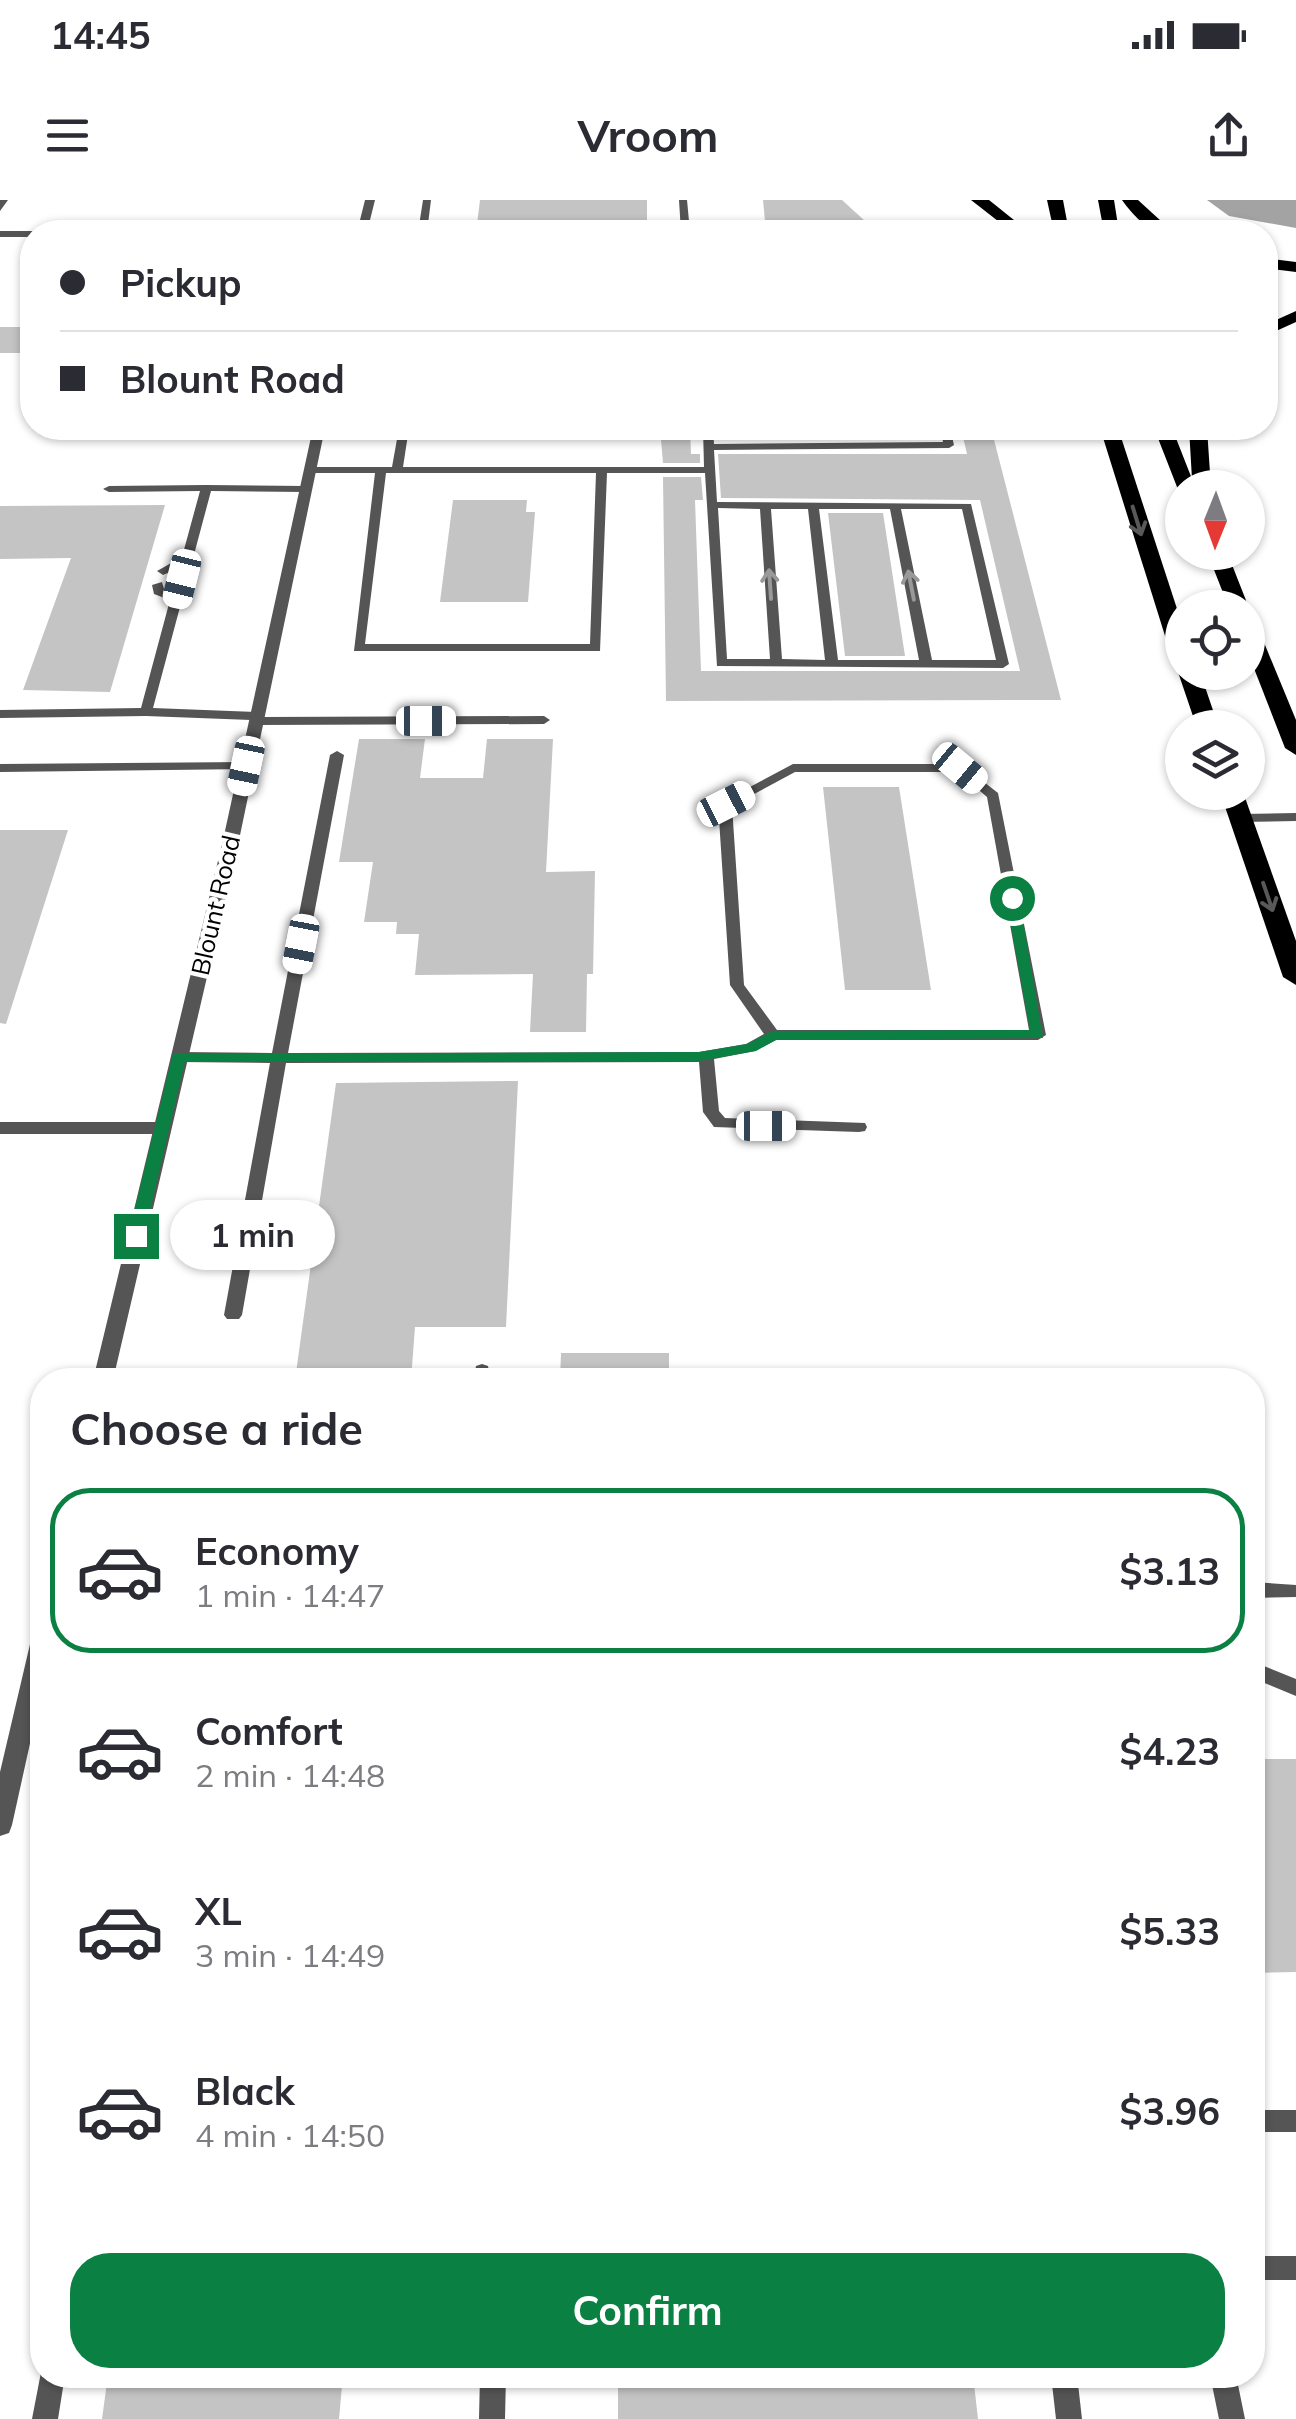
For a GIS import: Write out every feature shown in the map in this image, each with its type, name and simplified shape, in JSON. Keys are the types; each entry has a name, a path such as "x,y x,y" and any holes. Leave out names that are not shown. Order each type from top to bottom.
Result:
{"highway":[{"path":"979,200 1005,220"},
{"path":"1130,200 1149,220"},
{"path":"1113,440 1165,602"},
{"path":"1167,440 1179,470"},
{"path":"1199,440 1201,470"},
{"path":"1265,670 1296,748"},
{"path":"1237,810 1296,977"}],"street":[{"name":"Blount Road","path":"106,1368 257,718 316,440"},
{"path":"0,1128 161,1128"},
{"path":"0,1825 8,1758 30,1695"}],"lane":[{"path":"0,208 4,200"},
{"path":"397,470 402,440"},
{"path":"709,440 710,470 712,505 722,663 1003,664 967,506 712,505"},
{"path":"761,440 762,446"},
{"path":"803,440 804,446"},
{"path":"885,440 886,446"},
{"path":"710,447 949,446 948,440"},
{"path":"310,470 710,470"},
{"path":"381,470 358,648 596,648 602,470"},
{"path":"146,712 206,488"},
{"path":"109,489 306,490"},
{"path":"765,506 776,663"},
{"path":"813,506 832,663"},
{"path":"895,506 926,663"},
{"path":"163,571 187,560"},
{"path":"158,585 158,590 177,598"},
{"path":"0,714 146,712 257,718 544,720"},
{"path":"233,1315 337,755"},
{"path":"0,768 246,766"},
{"path":"178,1057 706,1056 750,1048 773,1035 1038,1035 993,796 960,768 793,768 726,804 737,985 773,1035"},
{"path":"1240,818 1296,818"},
{"path":"706,1056 711,1112 720,1123 859,1127"},
{"path":"1265,1590 1290,1591"},
{"path":"1265,1674 1296,1688"},
{"path":"1265,2121 1296,2121"},
{"path":"1265,2268 1296,2268"},
{"path":"45,2419 50,2388"},
{"path":"492,2419 493,2388"},
{"path":"1066,2388 1070,2419"},
{"path":"1226,2388 1232,2419"}],"shaded area":[{"path":"1207,200 1296,200 1296,228 1278,225 1278,220 1229,216"}],"building":[{"path":"480,200 647,200 647,220 478,220"},
{"path":"763,200 842,200 864,220 765,220"},
{"path":"0,327 20,327 20,353 0,353"},
{"path":"661,440 690,440 691,454 700,454 700,463 663,463"},
{"path":"964,440 994,440 1061,700 666,701 663,477 701,477 703,500 695,500 701,671 1020,671 980,500 721,498 718,454 967,454"},
{"path":"453,500 527,500 526,512 535,512 528,602 440,602"},
{"path":"165,505 110,692 23,690 71,558 0,559 0,506"},
{"path":"828,513 883,513 905,656 845,656"},
{"path":"359,739 425,739 420,778 483,778 487,739 553,739 546,872 595,871 593,974 587,974 586,1032 530,1032 533,974 415,975 419,934 396,934 397,922 364,922 373,862 339,862"},
{"path":"823,787 899,787 931,990 845,990"},
{"path":"0,830 68,830 6,1024 0,1023"},
{"path":"518,1081 506,1327 415,1327 412,1368 297,1368 336,1083"},
{"path":"561,1353 669,1353 669,1368 560,1368"},
{"path":"1265,1759 1296,1759 1296,1972 1265,1973"},
{"path":"106,2388 342,2388 339,2419 102,2419"},
{"path":"618,2388 974,2388 978,2419 618,2419"}],"route":[{"path":"136,1236 178,1057 699,1057 750,1048 773,1035 1038,1035 1012,898"}]}
